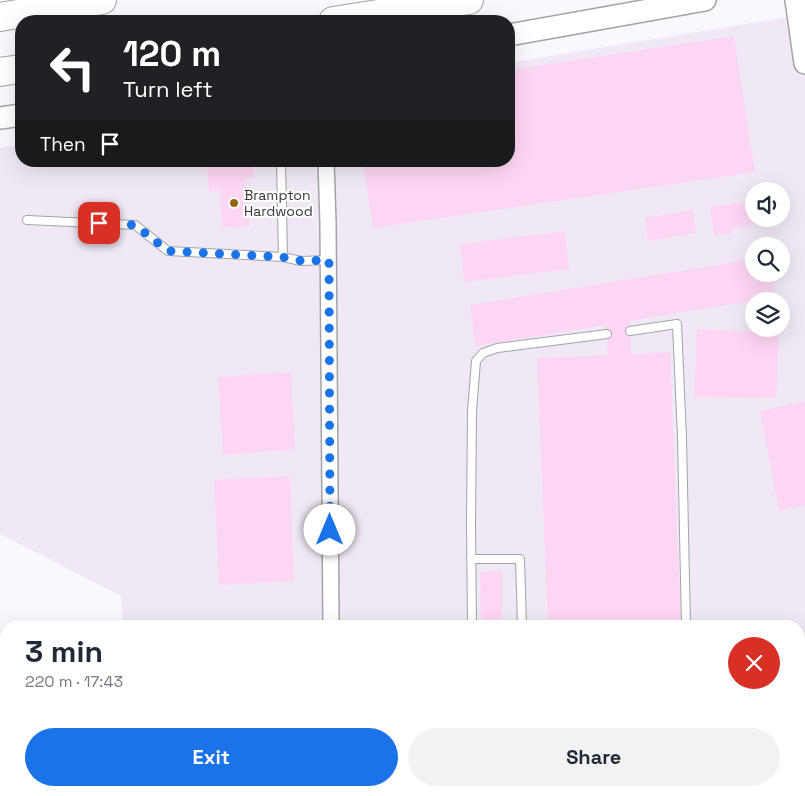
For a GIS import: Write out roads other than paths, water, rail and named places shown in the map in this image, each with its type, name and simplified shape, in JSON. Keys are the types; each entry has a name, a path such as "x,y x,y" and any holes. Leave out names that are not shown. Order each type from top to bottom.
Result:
{"highway":[{"path":"0,17 102,0"},
{"path":"372,15 469,0"},
{"path":"0,72 15,70"}],"street":[{"path":"515,34 705,0"},
{"path":"796,0 805,63"},
{"path":"0,118 15,116"},
{"path":"326,167 329,260 331,620"}],"lane":[{"path":"281,167 282,257"},
{"path":"27,220 135,225 168,251 282,257 302,261 329,260"},
{"path":"630,331 677,324 682,438 686,620"},
{"path":"472,620 472,411 476,361 483,353 497,348 607,334"},
{"path":"471,559 520,559 522,620"}],"place":[{"name":"Brampton Hardwood","path":"234,203"}]}
